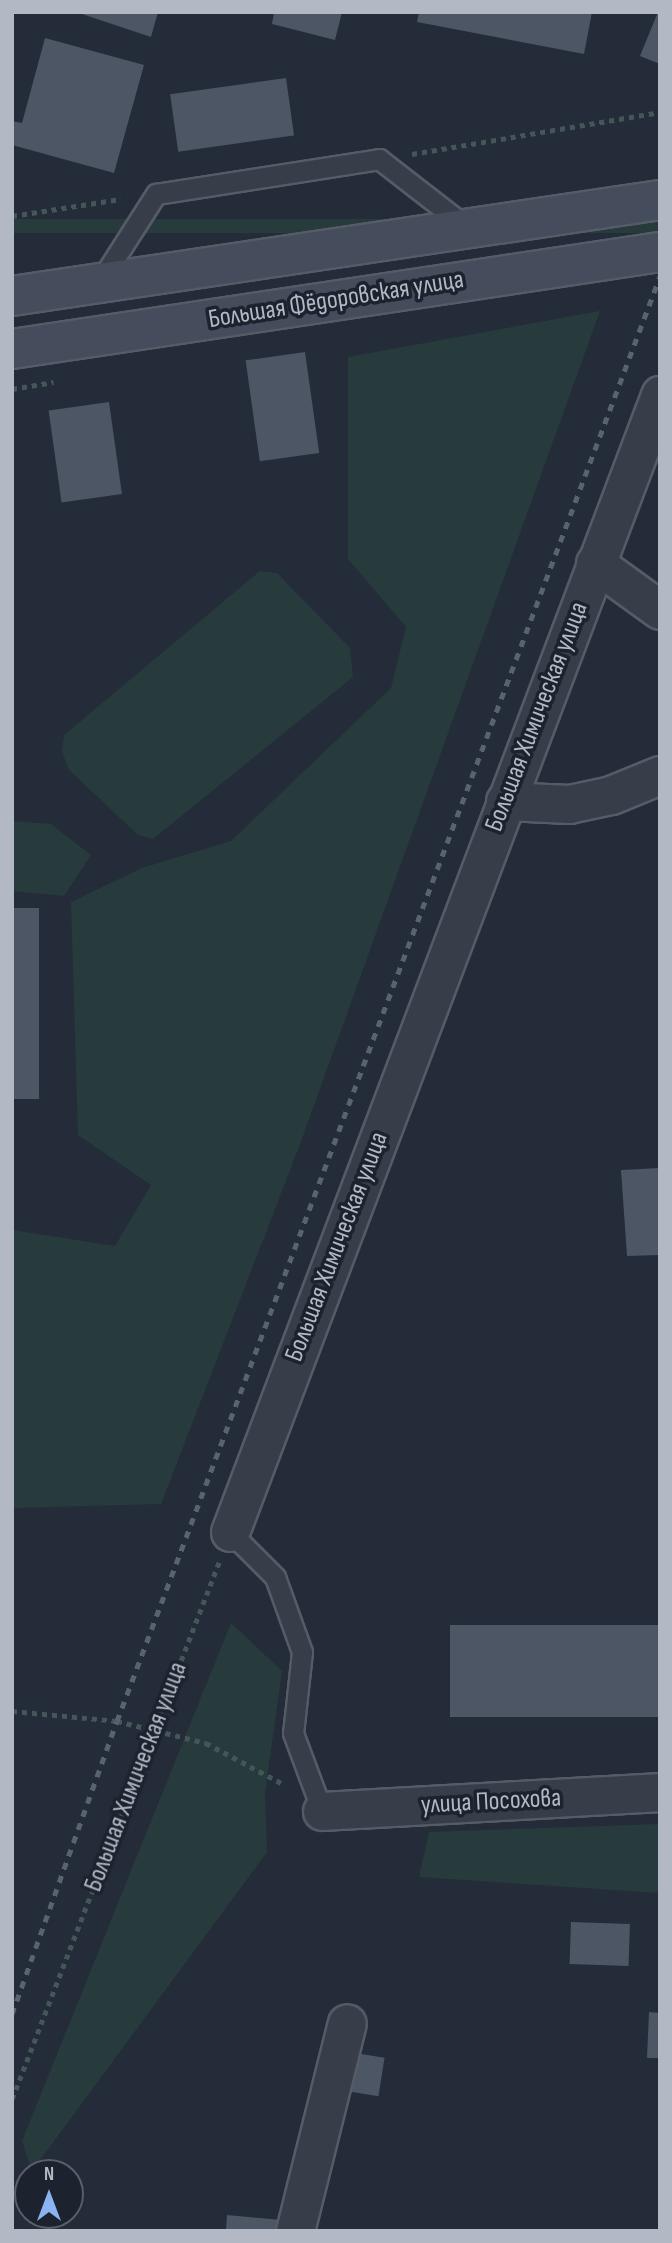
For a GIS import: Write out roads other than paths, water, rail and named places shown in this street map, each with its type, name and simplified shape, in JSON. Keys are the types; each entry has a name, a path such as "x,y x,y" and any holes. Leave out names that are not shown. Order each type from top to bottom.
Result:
{"main road":[{"name":"Большая Фёдоровская улица","path":"12,296 660,200"},
{"name":"Большая Фёдоровская улица","path":"12,349 660,252"}],"street":[{"name":"Большая Химическая улица","path":"230,1532 660,395"},
{"path":"595,563 660,610"},
{"path":"505,801 569,804 611,795 660,775"},
{"name":"улица Посохова","path":"322,1811 660,1792"},
{"path":"295,2231 346,2023"}],"lane":[{"path":"99,283 156,194 379,159 468,228"},
{"path":"230,1532 275,1577 302,1652 293,1733 322,1811"}],"railway":[{"path":"12,2014 117,1721 660,276"}]}
